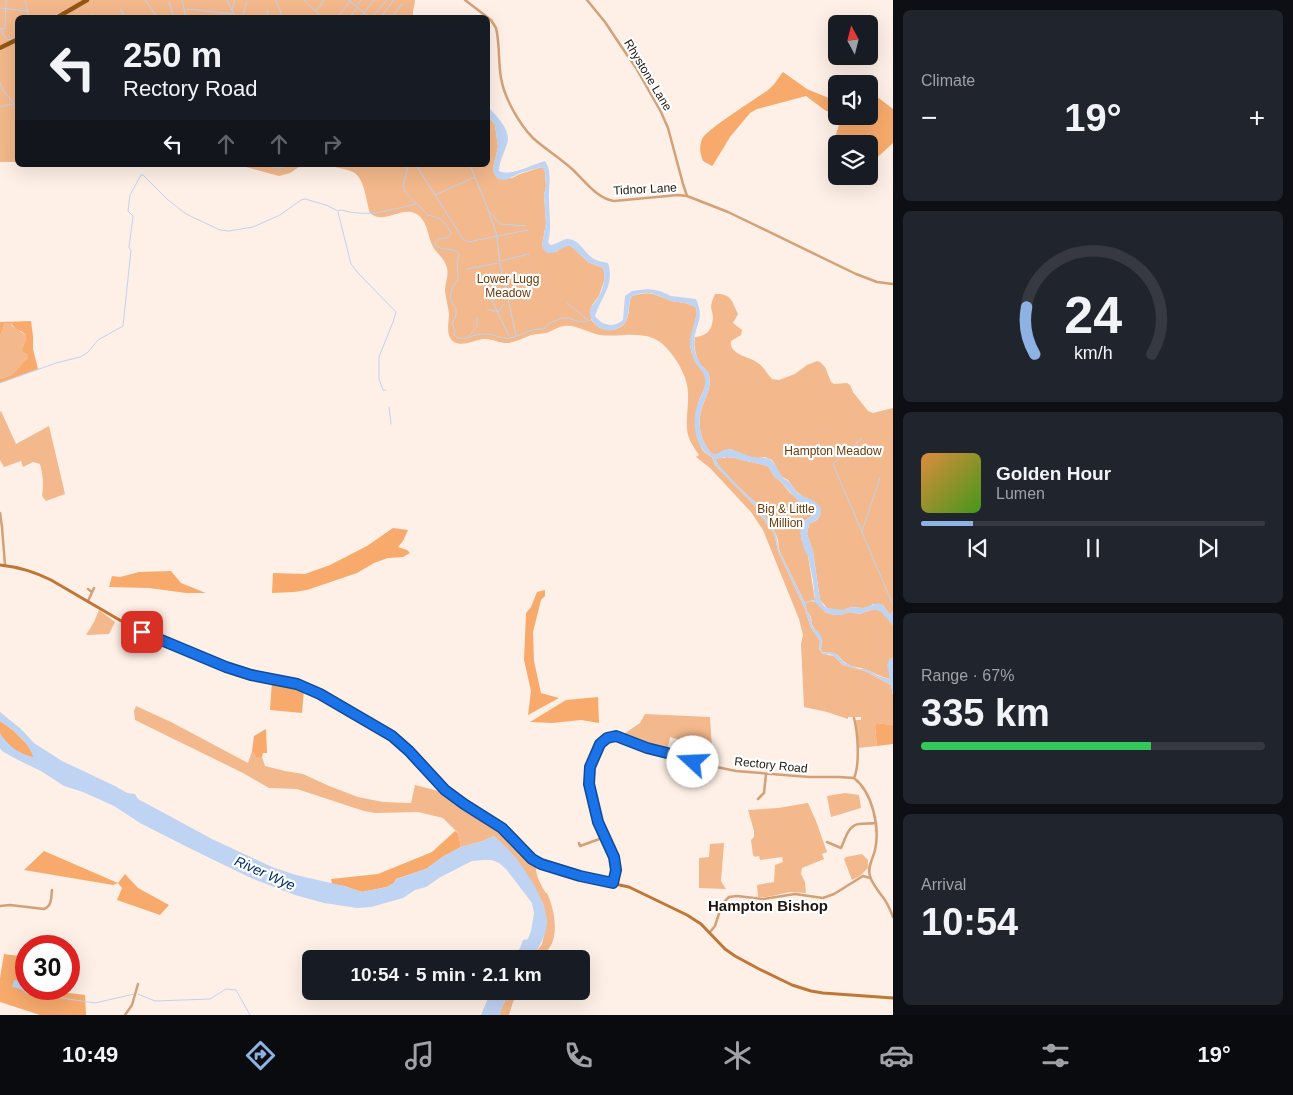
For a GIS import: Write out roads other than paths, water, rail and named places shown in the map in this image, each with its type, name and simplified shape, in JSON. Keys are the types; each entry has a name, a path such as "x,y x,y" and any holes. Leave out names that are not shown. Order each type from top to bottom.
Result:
{"highway":[{"path":"61,15 87,0"},
{"path":"0,48 15,40"}],"main road":[{"path":"2,565 38,573 135,629 201,657 251,675 297,684 313,690 381,729 401,743 445,790 502,828 532,859 541,864 638,891 687,915 701,924 735,956 792,985 823,993 893,998"}],"street":[{"name":"Tidnor Lane","path":"465,0 484,15"},
{"name":"Rhystone Lane","path":"586,0 622,46 661,112 668,128 682,184 687,196"},
{"name":"Tidnor Lane","path":"490,20 496,28 500,52 501,78 506,95 520,121 533,138 567,164 589,186 608,199 687,196 728,212 856,274 877,282 893,284"},
{"path":"0,513 2,565"},
{"path":"88,589 93,590 88,601"},
{"path":"854,718 858,761 854,778 869,797 874,811 876,848 869,870 870,878 893,916"},
{"name":"Rectory Road","path":"613,883 616,865 612,851 598,822 589,784 590,767 600,744 607,738 616,736 697,764 736,771 819,778 854,778"},
{"path":"758,799 764,793 766,774"},
{"path":"827,842 840,848 854,825 875,823"},
{"path":"580,846 605,837"},
{"path":"710,932 715,926 722,904 729,897 763,899 795,894 823,898 834,894 869,870"},
{"path":"862,876 870,878"},
{"path":"0,906 10,905 44,909 50,904 52,890"},
{"path":"125,1015 132,1005 138,984"}],"water":[{"path":"490,109 501,122 508,135 499,171 516,171 545,161 547,165 550,175 550,226 548,242 550,245 566,239 572,239 598,261 608,263 610,271 609,284 595,316 598,319 608,325 619,323 623,320 625,296 632,291 648,289 660,291 671,296 696,299 700,313 694,345 698,359 708,372 710,379 700,418 701,432 705,445 714,455 728,449 757,458 770,459 782,477 797,492 818,505 821,511 820,516 809,524 807,534 813,551 820,600 824,606 844,610 851,607 863,608 878,603 883,605 890,615 893,611 893,625 881,612 875,609 858,614 850,612 834,615 825,612 815,602 810,601 806,604 807,611 813,628 818,631 822,638 821,651 824,653 835,653 845,663 860,669 866,669 878,676 889,679 887,665 889,660 893,658 893,695 891,685 865,671 843,665 834,656 823,654 820,651 820,641 811,628 805,609 778,551 774,533 756,507 715,465 712,457 701,448 696,434 695,413 705,383 704,375 695,362 690,345 696,308 653,294 644,293 632,296 626,321 620,327 607,330 596,325 590,317 590,310 603,287 603,268 588,262 571,246 552,253 545,251 542,246 546,223 545,172 542,167 520,173 506,180 498,179 493,168 498,147 495,125 490,119","holes":["735,458 768,466 774,476 798,501 813,509 814,514 804,521 800,533 808,556 815,600 805,603 780,552 776,534 758,505 717,463 716,459"]},
{"name":"River Wye","path":"0,712 21,729 34,743 62,761 127,793 135,794 138,799 212,839 272,867 362,892 387,887 394,883 396,879 426,869 461,847 493,836 510,851 536,889 546,914 547,924 543,938 537,950 518,950 523,940 528,939 531,931 534,913 532,903 506,869 492,860 472,861 403,898 371,907 357,908 324,903 295,895 251,878 189,848 140,823 114,806 64,786 41,771 2,751 0,748 0,733 14,749 33,757 25,742 0,721"},
{"path":"487,1000 505,1000 499,1015 481,1015"}],"waterway":[{"path":"0,28 5,29 6,0"},
{"path":"25,0 28,15"},
{"path":"145,0 156,15"},
{"path":"182,0 185,15"},
{"path":"227,0 234,15"},
{"path":"232,9 235,0"},
{"path":"276,0 282,15"},
{"path":"304,0 320,15"},
{"path":"316,11 324,0"},
{"path":"348,0 367,15"},
{"path":"339,15 351,0"},
{"path":"357,5 361,0"},
{"path":"362,15 374,0"},
{"path":"374,15 387,0"},
{"path":"382,15 394,0"},
{"path":"243,15 247,1"},
{"path":"169,2 173,15"},
{"path":"393,15 403,3"},
{"path":"0,8 28,11"},
{"path":"351,15 357,8"},
{"path":"120,9 124,15"},
{"path":"187,9 234,14"},
{"path":"267,15 268,10"},
{"path":"0,28 8,40 14,38"},
{"path":"0,83 15,105"},
{"path":"0,107 13,105"},
{"path":"274,167 285,167"},
{"path":"407,167 403,186 406,192 428,215 442,220 451,232 450,236 438,239 435,243 436,246 442,249 454,250 459,254 457,263 458,280 452,288 450,299 456,309 456,315 452,324 455,331 454,335 460,338 487,334 510,338 532,330 544,329 548,324 562,318 569,318 579,322 593,320"},
{"path":"417,167 463,239 468,242 528,230"},
{"path":"471,167 497,236 500,263 516,335"},
{"path":"0,383 56,363 80,357 87,353 98,340 123,326 133,216 128,211 130,195 141,175 186,214 220,230 229,231 253,227 280,215 305,199 326,205 338,211 361,213 379,212 416,204"},
{"path":"435,195 475,177"},
{"path":"488,210 500,224 526,226"},
{"path":"338,212 351,264 396,312 379,357 379,379 383,390 386,390"},
{"path":"501,261 529,254"},
{"path":"467,269 498,263"},
{"path":"498,293 492,300 509,336"},
{"path":"567,303 588,320"},
{"path":"487,309 498,312 504,304"},
{"path":"469,336 477,327 477,318"},
{"path":"389,407 391,424"},
{"path":"862,438 833,464 893,605"},
{"path":"862,531 880,478"},
{"path":"138,994 155,1001 210,999 226,989 236,990 250,1015"},
{"path":"75,1000 95,1003 134,994"}],"district":[{"name":"Hampton Bishop","path":"768,906"}],"park label":[{"name":"Lower Lugg Meadow","path":"508,286"},
{"name":"Hampton Meadow","path":"833,451"},
{"name":"Big & Little Million","path":"786,516"}]}
